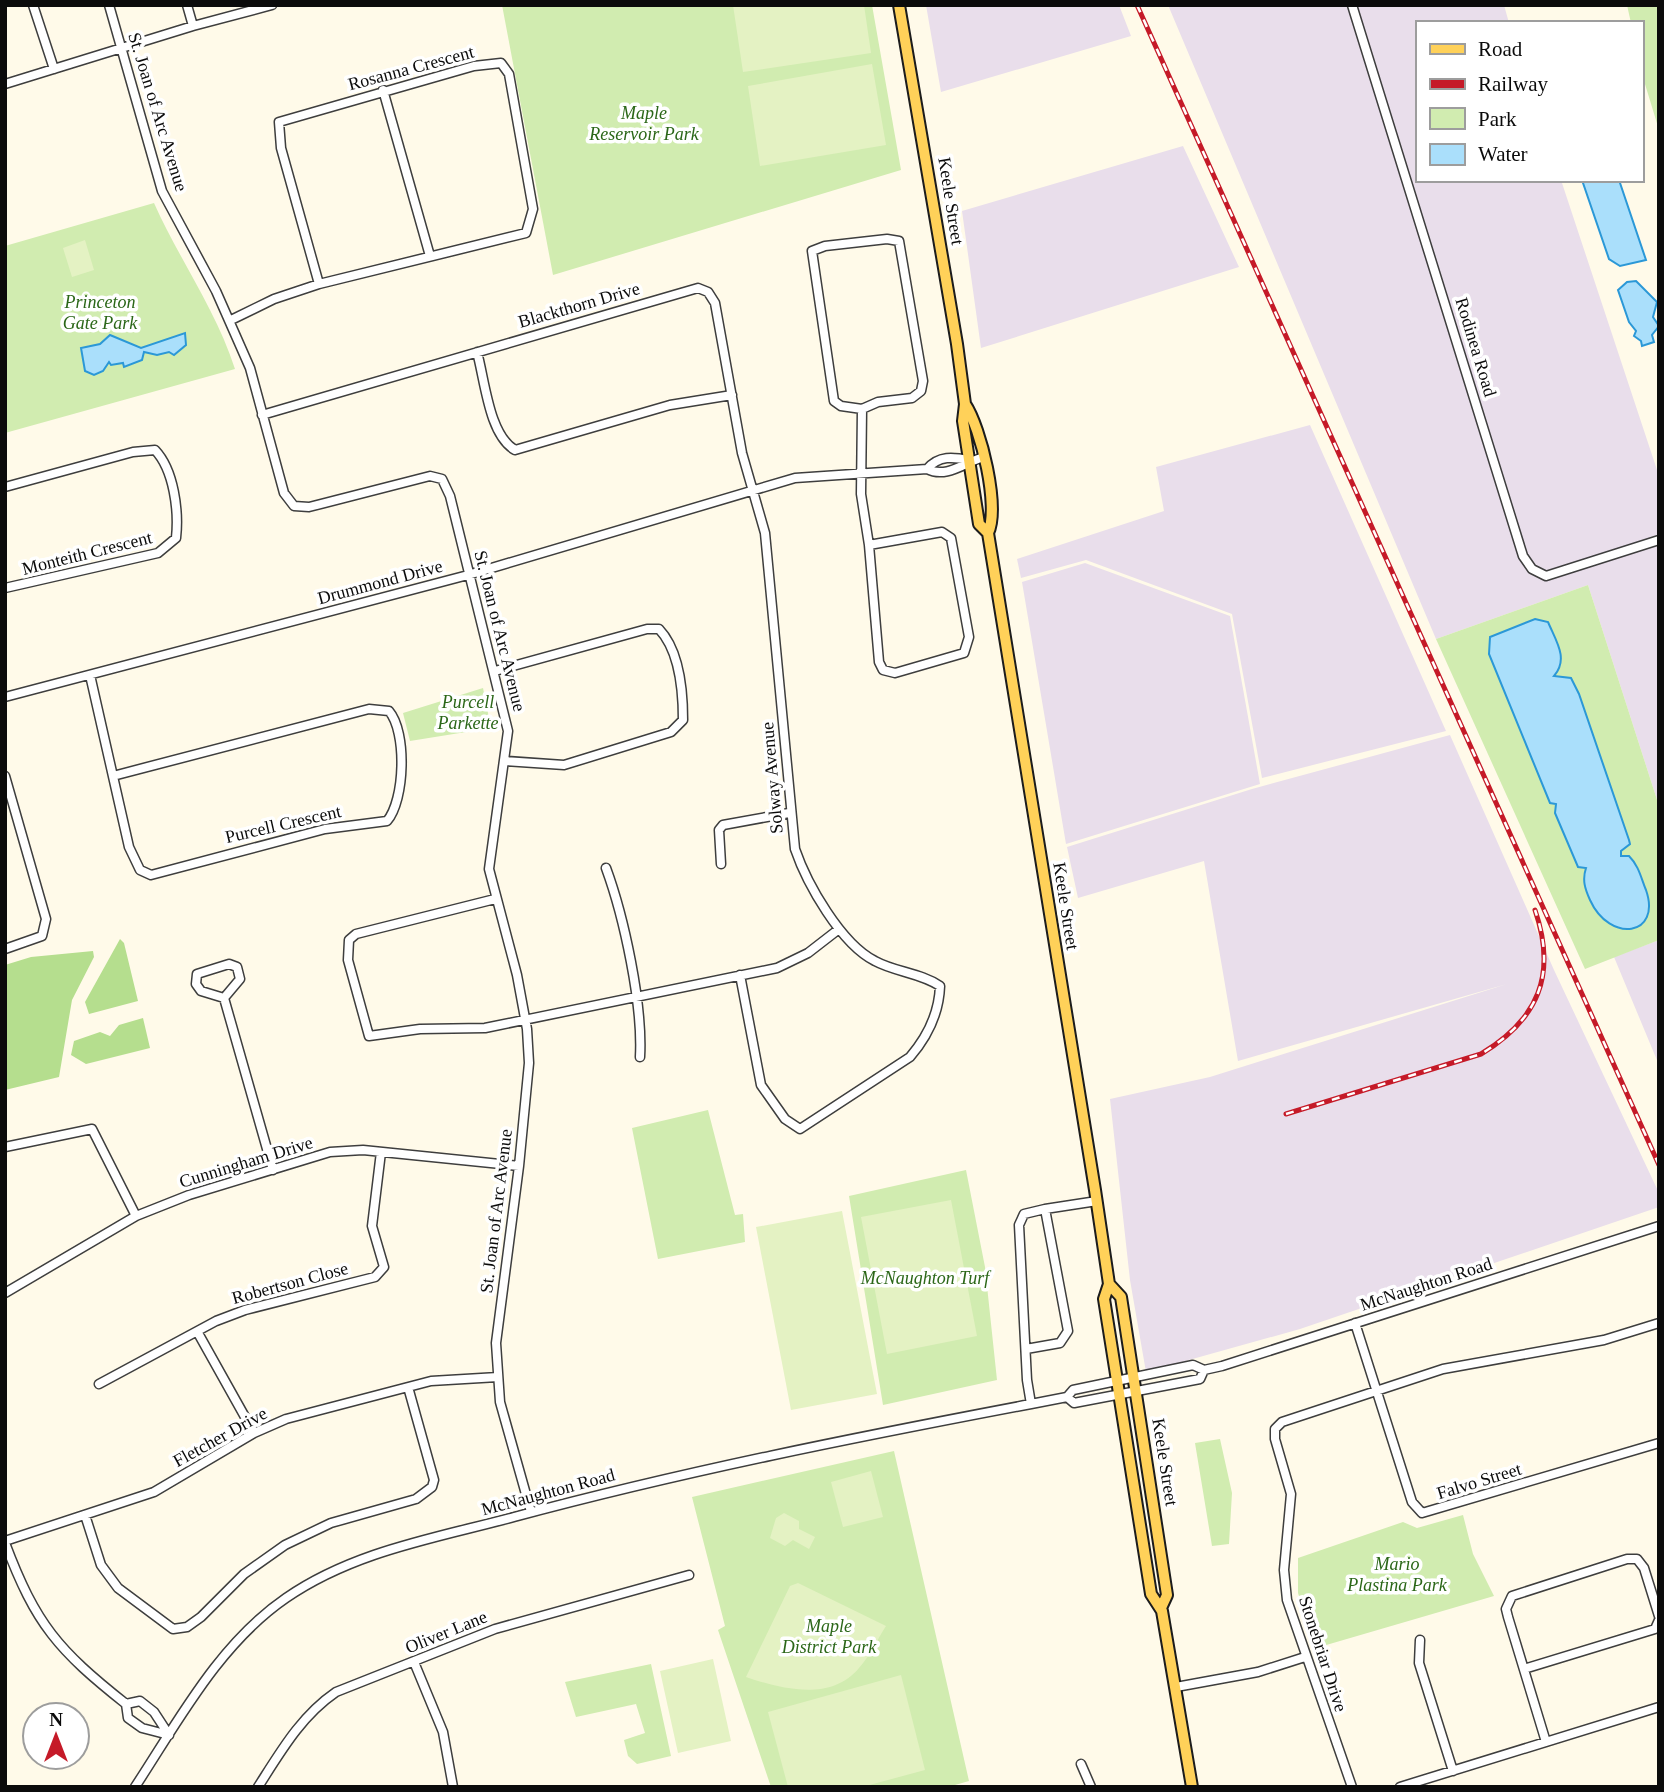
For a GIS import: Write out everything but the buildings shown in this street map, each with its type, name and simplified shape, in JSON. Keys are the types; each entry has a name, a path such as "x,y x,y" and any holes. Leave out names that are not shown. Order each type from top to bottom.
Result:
{"main road":[{"name":"Keele Street","path":"899,5 965,404 963,421 979,524 988,533"},
{"name":"Keele Street","path":"965,404 976,420 984,457 993,522 988,533 1109,1284 1104,1299 1151,1594 1161,1608 1192,1787"},
{"name":"Keele Street","path":"1109,1284 1121,1297 1167,1595 1161,1608"}],"street":[{"path":"33,5 54,69"},
{"name":"St. Joan of Arc Avenue","path":"109,5 162,191 231,320 250,368 284,493 294,506 309,507 403,481 430,477 442,479 450,496 508,731 506,761 489,854 495,900 525,1019 529,1063 519,1166 496,1343 500,1402 531,1513"},
{"path":"187,5 193,26"},
{"path":"5,85 193,26 272,5"},
{"name":"Rodinea Road","path":"1352,5 1523,556 1532,569 1546,576 1659,540"},
{"name":"Rosanna Crescent","path":"231,320 274,299 319,284 526,233 533,209 509,74 501,63 474,66 383,90 279,122 281,148 319,284"},
{"path":"383,90 430,256"},
{"path":"887,239 899,241 923,381 921,391 912,398 878,402 862,409 841,407 834,401 812,251 825,246 887,239"},
{"name":"Blackthorn Drive","path":"262,415 698,288 708,292 715,303 753,492"},
{"path":"477,352 496,429 503,443 514,450 670,405 732,395"},
{"path":"862,409 861,494 869,545 876,648 883,670 895,673 964,653 969,637 951,538 942,532 869,545"},
{"name":"Monteith Crescent","path":"5,487 133,452 155,450 166,461 178,523 176,538 158,553 5,588"},
{"name":"Drummond Drive","path":"5,697 468,575 795,478 927,469 935,460 954,457 970,460 984,457"},
{"name":"Solway Avenue","path":"740,975 761,1085 793,1127 805,1127 847,1095 910,1057 923,1043 938,1010 940,986 876,962 839,929 799,863 789,813 787,751 777,685 766,543 753,492"},
{"path":"495,671 647,629 659,629 671,649 680,678 682,720 671,732 564,765 506,761"},
{"name":"Purcell Crescent","path":"90,675 129,847 140,870 151,876 325,829 387,821 394,814 402,746 396,722 389,711 369,709 113,776"},
{"path":"5,776 8,803 46,927 42,936 34,941 5,949"},
{"path":"721,864 719,830 723,825 789,813"},
{"path":"606,868 618,903 636,995 641,1033 640,1057"},
{"path":"495,900 356,934 347,948 348,960 369,1036 386,1036 420,1029 485,1028 777,968 795,961 839,929"},
{"path":"229,964 237,967 240,979 224,998 201,991 196,984 197,974 229,964"},
{"path":"224,998 273,1170"},
{"path":"5,1147 92,1129 136,1216"},
{"name":"Cunningham Drive","path":"5,1293 136,1216 189,1195 337,1151 381,1152 519,1166"},
{"name":"Robertson Close","path":"99,1384 216,1321 245,1310 375,1277 384,1267 372,1226 381,1152"},
{"path":"1031,1404 1019,1225 1024,1214 1097,1201"},
{"path":"1026,1349 1060,1343 1068,1332 1045,1209"},
{"name":"McNaughton Road","path":"135,1787 223,1656 246,1631 287,1597 333,1570 385,1550 667,1477 1067,1397 1073,1390 1193,1365 1203,1370 1659,1226"},
{"name":"Falvo Street","path":"1355,1323 1412,1502 1422,1513 1659,1443"},
{"path":"1377,1391 1444,1369 1604,1340 1659,1323"},
{"path":"198,1333 254,1433"},
{"name":"McNaughton Road","path":"1067,1397 1074,1403 1200,1379 1203,1370"},
{"name":"Fletcher Drive","path":"5,1542 154,1492 254,1433 302,1415 447,1379 498,1377"},
{"path":"85,1515 101,1565 118,1588 173,1629 187,1628 244,1574 285,1545 342,1519 416,1499 432,1487 434,1480 408,1387"},
{"name":"Stonebriar Drive","path":"1352,1787 1287,1600 1284,1570 1291,1494 1275,1439 1275,1429 1282,1422 1377,1391"},
{"path":"5,1542 22,1586 61,1649 126,1704 128,1718 142,1728 169,1735"},
{"path":"1524,1669 1655,1629 1659,1618 1644,1568 1637,1559 1627,1559 1512,1596 1507,1609 1524,1669 1546,1742"},
{"name":"Oliver Lane","path":"258,1787 292,1733 319,1703 336,1692 517,1622 689,1575"},
{"path":"1420,1640 1419,1663 1453,1771"},
{"path":"1176,1687 1258,1672 1305,1657"},
{"path":"414,1662 443,1732 453,1787"},
{"path":"126,1704 140,1701 154,1712 169,1735"},
{"path":"1400,1787 1659,1707"},
{"path":"1081,1764 1091,1787"}],"shaded area":[{"path":"926,5 1119,5 1131,36 941,92"},
{"path":"1168,5 1504,5 1508,21 1416,21 1416,182 1562,182 1659,476 1659,806 1588,585 1436,639"},
{"path":"1183,146 1239,267 981,348 962,211"},
{"path":"1310,425 1446,731 1262,778 1232,614 1086,560 1021,578 1017,559 1164,511 1156,467"},
{"path":"1085,563 1230,616 1260,784 1066,844 1022,582"},
{"path":"1450,735 1554,970 1659,1193 1659,1207 1300,1329 1146,1372 1130,1280 1110,1099 1210,1077 1507,984 1238,1061 1204,861 1078,898 1067,847 1252,789"},
{"path":"1659,940 1659,1065 1614,957"}],"green space":[{"name":"Maple Reservoir Park","path":"502,5 872,5 901,170 553,275"},
{"path":"733,5 864,5 871,53 743,72"},
{"path":"1627,5 1659,5 1659,130 1643,78 1643,21 1631,21"},
{"path":"872,64 886,145 760,166 748,86"},
{"name":"Princeton Gate Park","path":"154,203 208,305 235,369 5,433 5,246"},
{"path":"85,240 94,270 72,277 63,248"},
{"path":"1588,585 1659,806 1659,940 1585,969 1436,639"},
{"name":"Purcell Parkette","path":"483,688 491,728 410,741 403,713"},
{"path":"120,939 124,943 138,1001 89,1014 85,1002"},
{"path":"93,951 94,957 72,1000 59,1077 5,1090 5,965 31,957"},
{"path":"143,1018 150,1048 86,1064 71,1055 74,1041 100,1032 110,1036 119,1025"},
{"path":"708,1110 735,1215 743,1214 745,1242 658,1259 632,1128"},
{"name":"McNaughton Turf","path":"966,1170 985,1267 997,1380 883,1405 849,1196"},
{"path":"951,1200 977,1336 887,1354 861,1217"},
{"path":"842,1211 877,1394 791,1410 756,1227"},
{"path":"1220,1439 1232,1493 1229,1544 1212,1546 1195,1443"},
{"name":"Maple District Park","path":"894,1451 969,1781 948,1787 771,1787 718,1630 725,1626 692,1497"},
{"path":"871,1471 883,1517 843,1527 831,1482"},
{"path":"784,1513 799,1521 799,1529 815,1537 809,1549 793,1540 785,1546 770,1538 776,1518"},
{"name":"Mario Plastina Park","path":"1463,1515 1473,1554 1494,1596 1316,1648 1298,1593 1298,1558 1403,1522 1417,1528"},
{"path":"798,1583 886,1626 870,1653 848,1679 820,1689 790,1688 746,1677 790,1586"},
{"path":"713,1659 731,1741 678,1753 660,1671"},
{"path":"651,1664 671,1756 637,1764 628,1756 624,1740 645,1733 636,1704 576,1717 565,1682"},
{"path":"901,1675 925,1770 862,1787 788,1787 768,1712"}],"water":[{"path":"1583,182 1620,182 1646,260 1620,266 1609,259"},
{"path":"1636,281 1657,302 1653,317 1659,326 1652,335 1654,342 1642,346 1641,341 1634,336 1636,331 1629,322 1618,290 1627,282"},
{"path":"185,333 186,345 174,355 169,352 157,355 144,352 142,360 124,367 123,363 111,365 109,362 103,371 94,375 85,371 81,348 100,344 110,335 141,348"},
{"path":"1535,619 1548,622 1557,643 1561,663 1554,676 1571,678 1579,694 1629,840 1630,844 1621,851 1621,856 1629,856 1632,860 1646,890 1649,905 1647,917 1641,925 1632,929 1609,923 1590,900 1584,877 1586,868 1578,867 1555,813 1556,804 1550,803 1489,654 1490,637"}],"railway":[{"path":"1137,5 1659,1165"},
{"path":"1286,1114 1481,1054 1501,1040 1517,1026 1529,1010 1538,993 1543,974 1544,955 1535,910"}]}
